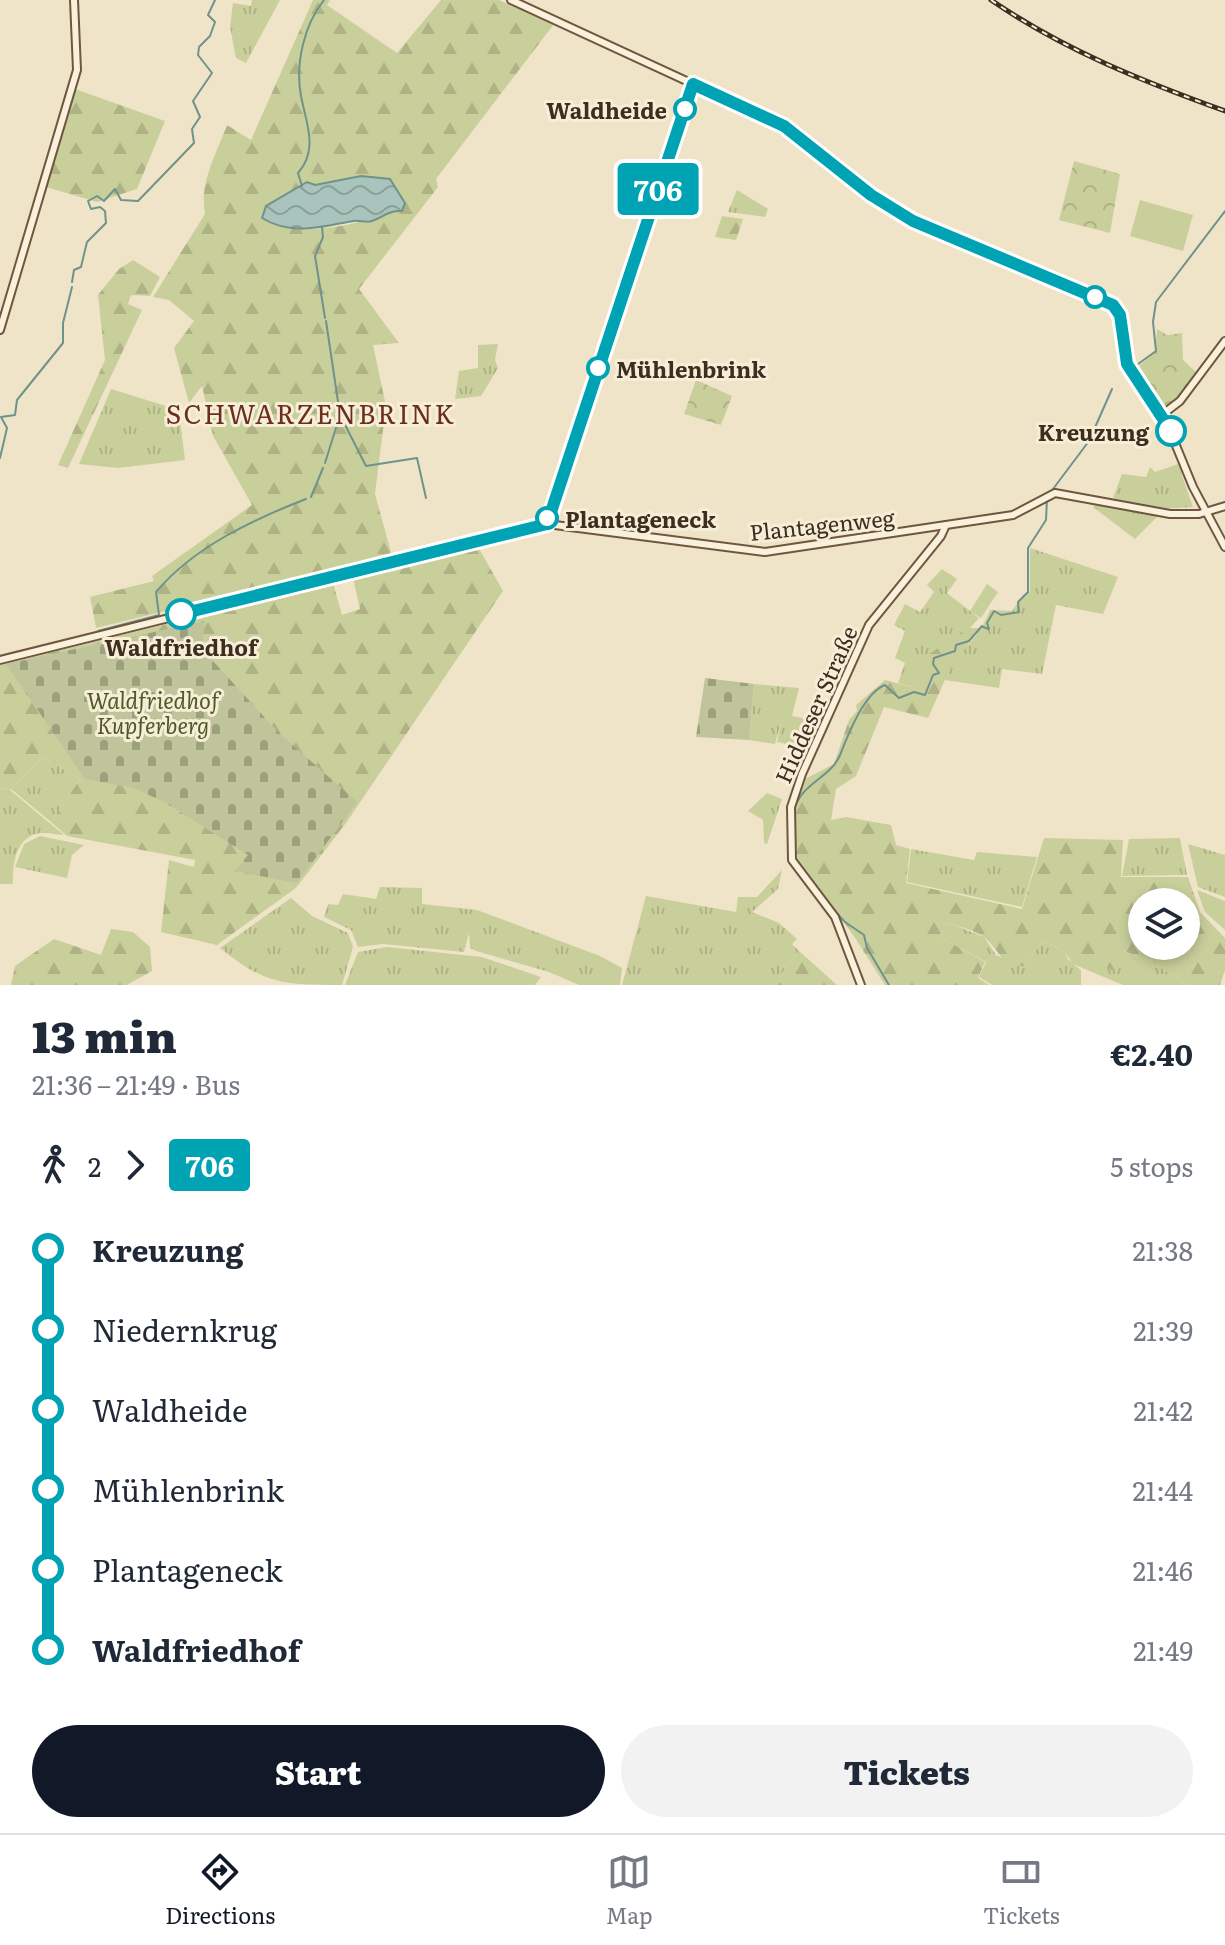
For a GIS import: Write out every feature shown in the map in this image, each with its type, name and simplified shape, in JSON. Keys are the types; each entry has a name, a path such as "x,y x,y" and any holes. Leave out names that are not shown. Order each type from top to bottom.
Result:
{"main road":[{"path":"0,330 77,70 74,0"},
{"path":"511,0 784,126 871,195 924,227 1113,305 1120,315 1127,364 1163,414 1191,483 1225,547"},
{"path":"1163,414 1180,401 1225,341"},
{"path":"946,525 1017,514 1049,494 1091,502 1130,504 1170,514 1208,512 1225,506"},
{"name":"Plantagenweg","path":"0,660 547,524 756,552 946,525"},
{"name":"Hiddeser Straße","path":"861,985 835,917 792,860 791,807 802,774 869,625 941,536 946,525"}],"green space":[{"path":"252,0 280,0 246,63 236,58 230,27 233,3 251,6"},
{"path":"313,0 330,0 327,5 397,53 441,0 499,0 554,24 436,179 438,187 359,289 399,343 373,345 386,406 375,494 392,556 96,628 90,597 154,581 152,576 252,505 213,436 202,386 189,403 174,348 194,321 169,300 153,297 205,214 206,180 227,125 251,140","holes":["361,176 390,179 394,210 366,220 307,229 274,224 264,216 266,206 307,182 315,185"]},
{"path":"75,89 165,121 137,189 97,202 46,187"},
{"path":"1074,161 1120,174 1110,233 1059,220"},
{"path":"737,190 768,209 765,217 728,212"},
{"path":"1140,200 1193,215 1183,251 1130,236"},
{"path":"722,216 743,219 736,240 715,237"},
{"path":"133,260 160,277 150,296 131,295 128,304 142,310 68,468 58,465 105,360 98,295 119,269"},
{"path":"1157,329 1167,335 1182,333 1183,360 1198,374 1178,399 1167,406 1157,402 1133,371 1155,352"},
{"path":"498,344 495,360 498,368 481,396 455,399 459,371 478,368 478,345"},
{"path":"696,380 732,396 721,425 684,414"},
{"path":"111,389 166,406 167,412 179,412 185,460 118,468 79,464"},
{"path":"1178,464 1193,507 1160,509 1113,498 1122,474 1146,477 1150,467 1155,472"},
{"path":"1093,507 1158,516 1135,539"},
{"path":"477,545 503,591 346,823 296,888 217,945 161,932 169,860 194,867 195,860 67,836 51,822 80,779 43,757 10,790 0,788 0,665 333,583 342,615 360,609 353,578"},
{"path":"1030,548 1118,577 1103,614 1056,605 1042,674 1002,669 999,688 945,680 948,659 974,639 990,610 1012,611 1023,595 1030,592"},
{"path":"942,569 957,579 947,593 979,618 915,688 898,683 905,663 895,658 905,631 894,625 905,604 920,612 934,592 927,585"},
{"path":"987,584 998,592 981,618 970,611"},
{"name":"Waldfriedhof Kupferberg","path":"205,621 202,649 277,731 357,802 297,883 235,871 248,855 166,803 134,788 85,779 6,664"},
{"path":"968,628 980,628 961,654 948,659 949,671 928,718 884,707 856,776 836,789 831,820 846,817 891,825 896,845 910,849 906,883 1022,909 1044,838 1123,840 1121,877 1188,877 1192,888 1128,888 1128,953 1124,951 1114,971 1082,955 1073,964 1065,952 1043,940 1024,966 1016,965 1005,960 980,935 947,922 941,937 985,962 978,978 989,985 885,985 850,930 795,861 792,824 803,780 834,764 849,720 857,711 856,705 885,680 915,688 928,655"},
{"path":"705,678 754,684 749,740 696,737"},
{"path":"754,684 799,688 792,716 820,722 808,739 797,737 796,746 777,742 781,722 775,744 749,740"},
{"path":"43,757 80,779 51,822 11,789"},
{"path":"0,788 10,790 64,835 35,834 22,843 15,858 13,884 0,884"},
{"path":"767,793 782,799 767,844 764,843 763,820 748,811"},
{"path":"40,836 84,845 72,855 67,878 15,867 24,844"},
{"path":"1180,838 1187,875 1122,876 1129,839"},
{"path":"1188,844 1225,855 1225,897 1198,887"},
{"path":"911,849 974,860 977,852 1037,857 1022,907 907,882"},
{"path":"782,870 778,889 752,912 779,923 797,939 792,944 799,951 773,985 622,985 646,896 736,912 738,897 757,897"},
{"path":"380,887 422,888 422,904 477,910 600,956 622,968 620,985 579,985 549,972 476,951 470,948 469,933 464,952 383,944 358,947 351,930 324,917 328,904 338,905 343,894 376,899"},
{"path":"1200,891 1225,901 1225,930 1205,912"},
{"path":"291,898 312,916 348,933 353,947 342,985 276,980 250,969 220,948"},
{"path":"1200,912 1225,938 1225,970 1220,985 1188,985 1147,960 1200,960"},
{"path":"947,922 984,937 996,955 1024,966 1043,940 1065,952 1069,961 1082,955 1114,970 1123,951 1128,953 1128,960 1150,961 1188,985 1123,985 1073,964 1081,970 1081,985 992,985 979,977 986,962 941,937"},
{"path":"111,929 133,932 150,947 152,971 127,985 11,985 15,966 54,939 101,955"},
{"path":"387,947 482,957 541,977 535,985 345,985 358,952"},
{"path":"799,951 837,985 773,985"}],"water":[{"path":"361,176 390,179 405,203 402,211 370,222 353,221 306,228 284,227 262,218 266,206 307,182 315,185"}],"waterway":[{"path":"72,282 74,270 81,267 87,242 106,223 105,211 100,207 91,209 88,201 97,196 104,201 115,189 121,200 138,201 194,143 192,129 200,117 193,101 212,73 198,55 199,47 210,36 215,22 208,15 215,0"},
{"path":"302,186 298,173 308,155 309,136 299,84 300,58 306,33 324,0"},
{"path":"1134,367 1156,351 1153,322 1156,302 1225,211"},
{"path":"322,227 323,237 315,256 325,318"},
{"path":"0,458 7,428 1,417 15,415 17,400 63,343 63,323 72,287"},
{"path":"325,463 340,415 326,321"},
{"path":"1050,493 1089,441 1112,389"},
{"path":"340,415 366,466 417,458 426,498"},
{"path":"311,497 323,468"},
{"path":"98,631 159,615 156,592 188,561 225,536 306,499"},
{"path":"983,627 989,629 987,623 994,611 1001,615 1019,612 1018,602 1028,592 1028,548 1046,520 1047,499"},
{"path":"794,811 802,794 835,763 858,716 877,689 885,685 899,698 914,692 925,695 933,675 939,673 933,664 934,658 955,651 956,645 969,641 982,626"},
{"path":"829,905 845,922 864,935 867,948 889,985"}],"railway":[{"path":"991,0 1047,34 1104,63 1225,111"}],"bus line":[{"name":"706","path":"181,614 547,524 549,510 693,84 784,126 895,212 979,252 1113,305 1120,315 1127,364 1163,414 1171,431"}],"place":[{"name":"Waldheide","path":"685,109"},
{"name":"Mühlenbrink","path":"598,368"},
{"name":"Kreuzung","path":"1171,431"},
{"name":"Plantageneck","path":"547,518"},
{"name":"Waldfriedhof","path":"181,614"}],"district":[{"name":"SCHWARZENBRINK","path":"311,412"}]}
